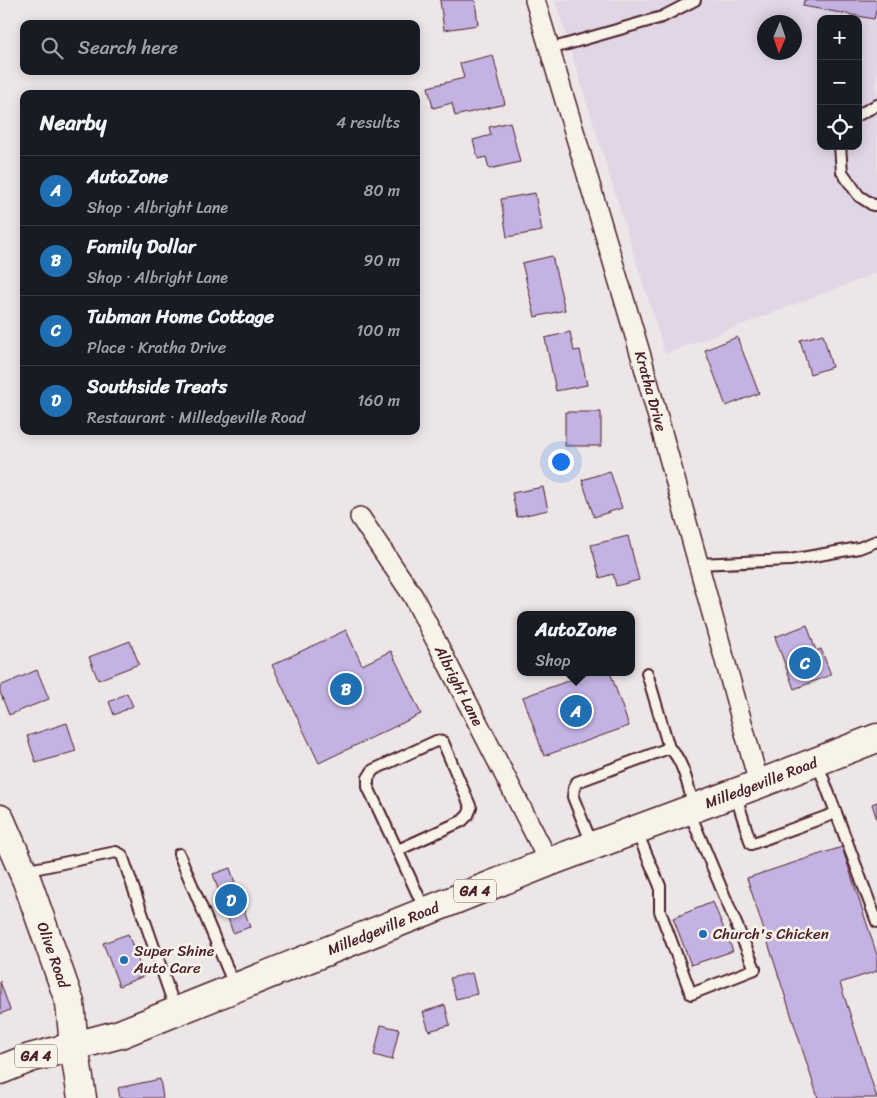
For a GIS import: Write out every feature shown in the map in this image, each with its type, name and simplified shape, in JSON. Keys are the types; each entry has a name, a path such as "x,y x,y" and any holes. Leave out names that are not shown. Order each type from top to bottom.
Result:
{"main road":[{"name":"Milledgeville Road","path":"0,1070 30,1058 120,1034 592,845 747,789 877,738"},
{"name":"Olive Road","path":"0,819 23,872 70,1003 82,1098"}],"street":[{"name":"Kratha Drive","path":"535,0 641,356 698,564 747,789"},
{"name":"Albright Lane","path":"360,516 413,596 549,862"}],"lane":[{"path":"550,50 662,17 695,0"},
{"path":"862,113 877,105"},
{"path":"840,150 842,172 859,196 873,205 877,205"},
{"path":"698,564 790,560 858,548 877,541"},
{"path":"636,829 660,886 660,911 691,994 755,969 692,809 680,761 669,748 647,673"},
{"path":"398,850 462,821 468,816 471,808 442,742 436,742 373,770 368,778 368,787 426,911"},
{"path":"592,845 573,796 577,782 669,748"},
{"path":"817,761 877,922"},
{"path":"747,789 751,844 836,813"},
{"path":"23,872 116,852 122,855 177,1012"},
{"path":"180,854 235,988"}],"shaded area":[{"path":"555,0 877,0 877,273 665,354"}],"building":[{"path":"440,0 475,0 478,25 444,30"},
{"path":"804,0 877,0 874,19 862,17 862,15 803,6"},
{"path":"493,55 505,104 455,116 452,103 433,108 428,87 464,78 460,63"},
{"path":"510,122 520,162 489,169 486,157 478,159 473,140 491,135 489,127"},
{"path":"535,193 542,231 507,237 501,199"},
{"path":"552,256 565,310 535,317 522,263"},
{"path":"570,332 574,351 580,350 587,385 556,391 545,338"},
{"path":"823,334 832,367 810,374 800,340"},
{"path":"737,337 759,393 726,406 705,350"},
{"path":"565,412 601,412 601,446 565,446"},
{"path":"610,471 622,508 594,517 582,480"},
{"path":"543,487 548,510 517,517 512,493"},
{"path":"628,536 639,580 616,586 613,574 600,578 591,545"},
{"path":"807,625 816,651 821,649 831,675 794,689 775,637"},
{"path":"346,630 362,665 391,651 421,714 319,763 272,665"},
{"path":"130,641 139,664 98,680 89,657"},
{"path":"37,670 49,699 9,715 0,692 0,686"},
{"path":"582,676 611,676 629,726 544,756 523,697"},
{"path":"127,693 133,706 114,715 109,702"},
{"path":"67,723 76,751 36,763 27,736"},
{"path":"877,802 877,820 872,804"},
{"path":"842,847 877,955 877,971 840,983 877,1098 818,1098 747,878"},
{"path":"230,868 250,927 233,933 213,874"},
{"name":"Church's Chicken","path":"713,902 733,951 691,965 673,918"},
{"name":"Super Shine Auto Care","path":"128,934 144,976 119,986 103,943"},
{"path":"472,973 477,994 456,999 450,978"},
{"path":"0,981 10,1010 0,1014"},
{"path":"445,1005 450,1025 429,1031 423,1012"},
{"path":"381,1025 399,1029 392,1060 374,1055"},
{"path":"160,1079 163,1098 120,1098 118,1088"}],"place":[{"name":"Tubman Home Cottage","path":"805,663"},
{"name":"Family Dollar","path":"346,689"},
{"name":"AutoZone","path":"576,711"},
{"name":"Southside Treats","path":"231,900"},
{"name":"Church's Chicken","path":"703,934"},
{"name":"Super Shine Auto Care","path":"124,960"}]}
